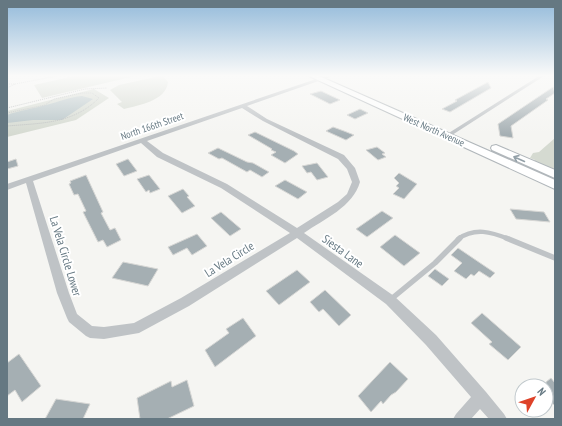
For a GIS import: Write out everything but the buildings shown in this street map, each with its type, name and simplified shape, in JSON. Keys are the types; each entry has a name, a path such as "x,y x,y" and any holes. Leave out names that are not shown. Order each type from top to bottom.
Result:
{"main road":[{"name":"West North Avenue","path":"365,96 451,133 555,174"},
{"name":"West North Avenue","path":"451,133 555,185"}],"street":[{"name":"North 166th Street","path":"7,187 270,96"},
{"path":"451,133 510,96"},
{"name":"La Vela Circle","path":"90,332 119,332 142,326 296,233 341,204 350,196 356,182 353,172 346,162 334,152 278,126 242,106"},
{"name":"Siesta Lane","path":"143,141 160,155 224,186 296,233 390,300 431,340 499,419"},
{"name":"La Vela Circle Lower","path":"29,180 69,310 76,322 90,332"},
{"path":"461,419 481,397"}],"lane":[{"path":"390,300 411,280 435,263 458,241 474,231 491,233 555,258"}],"path":[{"path":"7,108 57,96"},
{"path":"7,113 45,105 54,99 69,96"},
{"path":"7,126 58,122 73,116 94,103 99,98 96,96"}],"shaded area":[{"path":"41,96 51,96 42,98"},
{"path":"67,96 105,96 109,98 76,120 7,137 7,111"},
{"path":"82,96 93,99 62,120 33,120 7,123 7,115 51,104 68,98"},
{"path":"116,96 160,96 151,101 124,109 117,104 122,102"},
{"path":"555,138 555,171 534,162 535,160 530,158 533,153 539,152"}]}
